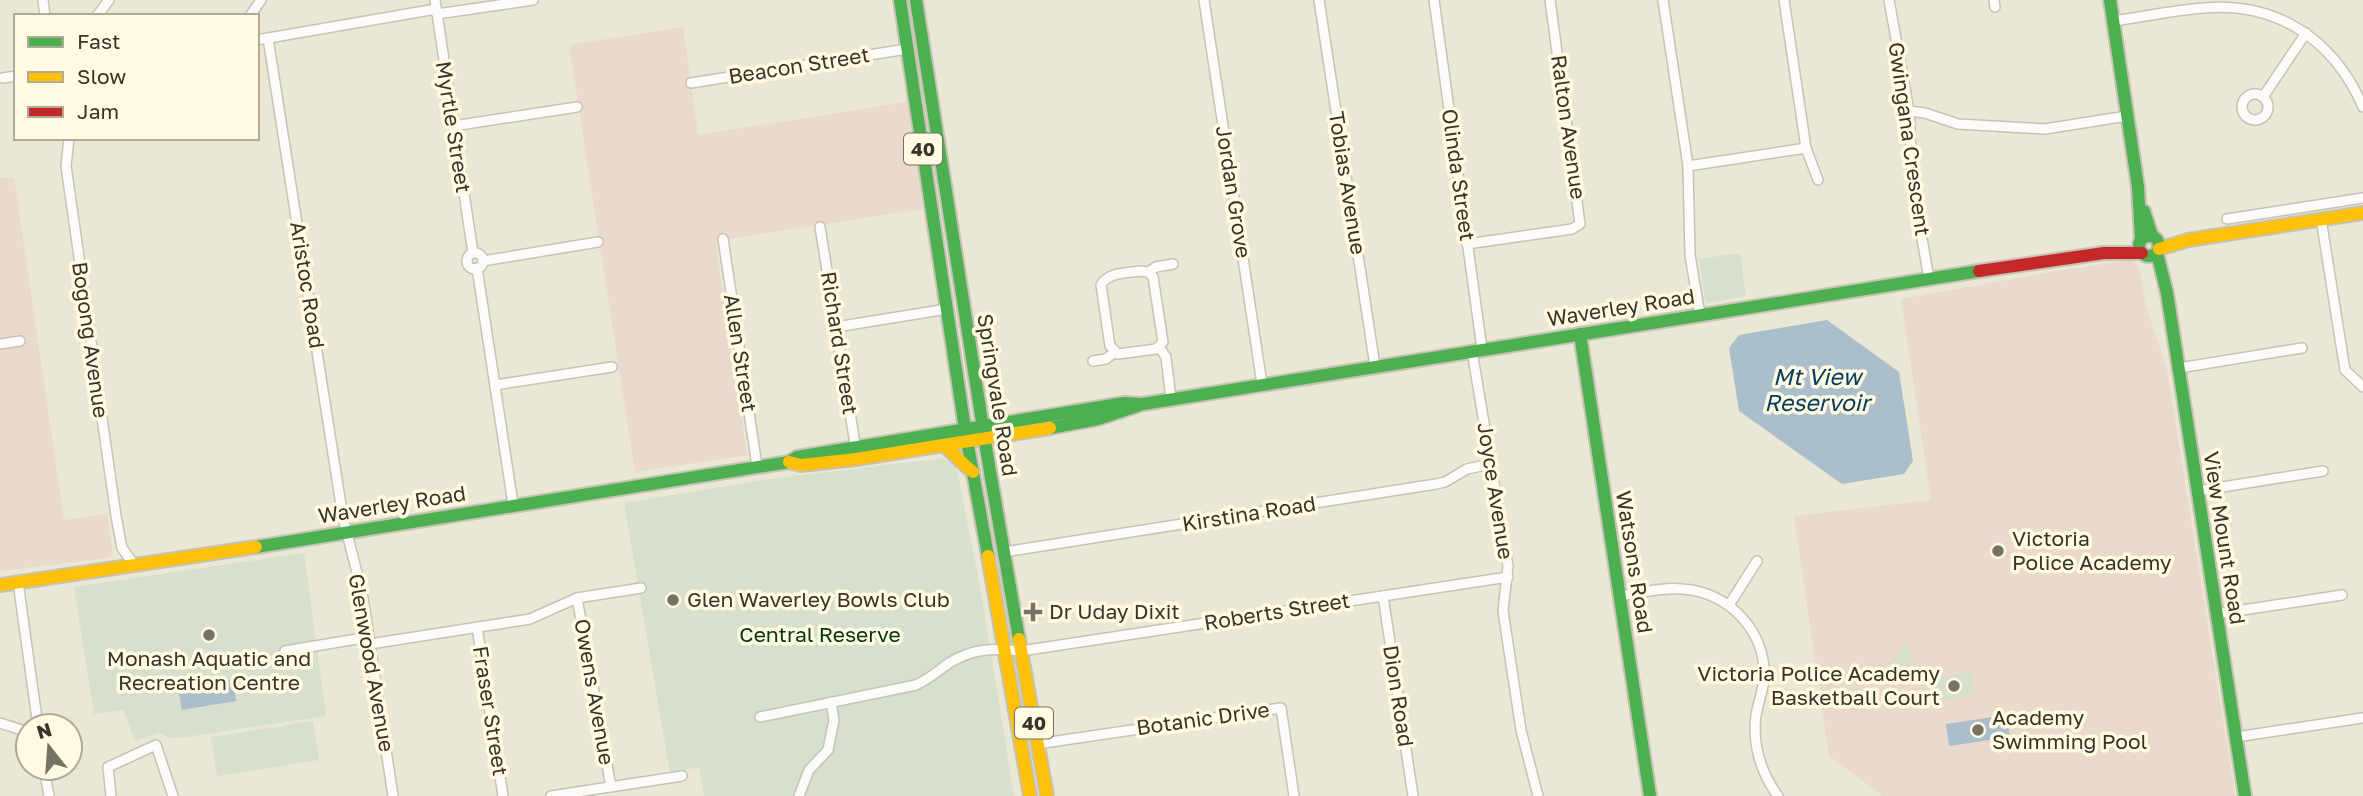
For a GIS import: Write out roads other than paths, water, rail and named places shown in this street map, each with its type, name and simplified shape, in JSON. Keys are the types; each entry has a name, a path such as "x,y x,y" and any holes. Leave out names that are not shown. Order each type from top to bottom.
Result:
{"main road":[{"name":"Springvale Road","path":"900,0 966,436 1030,796"},
{"name":"Springvale Road","path":"916,0 979,407 1047,796"},
{"name":"View Mount Road","path":"2110,0 2138,187 2150,246 2165,285 2245,796"},
{"name":"Waverley Road","path":"0,585 789,462 797,457 856,453 1125,413 1143,404 1262,384 2363,213"},
{"path":"938,250 953,244"},
{"name":"Watsons Road","path":"1580,334 1650,796"},
{"path":"979,407 1005,429 988,460"},
{"path":"962,408 946,426 944,439 964,465 973,472"}],"street":[{"path":"259,40 436,8 533,0"},
{"name":"Jordan Grove","path":"1204,0 1262,384"},
{"name":"Tobias Avenue","path":"1319,0 1375,366"},
{"name":"Olinda Street","path":"1434,0 1467,244 1477,350"},
{"name":"Ralton Avenue","path":"1467,244 1572,229 1580,224 1550,0"},
{"path":"1663,0 1688,166 1690,255 1700,315"},
{"path":"1784,0 1806,148 1818,180"},
{"name":"Gwingana Crescent","path":"1889,0 1909,111 1913,186 1929,279"},
{"path":"2113,21 2226,7 2286,20 2306,33 2343,70 2363,107"},
{"name":"Myrtle Street","path":"436,8 473,253 481,255 480,264"},
{"path":"2263,97 2306,33"},
{"name":"Aristoc Road","path":"268,38 346,531"},
{"name":"Beacon Street","path":"691,83 907,49"},
{"path":"3,78 14,76"},
{"path":"453,126 577,107"},
{"path":"1909,111 1925,113 1958,124 2045,129 2127,116"},
{"name":"Bogong Avenue","path":"69,140 66,166 120,542 124,553 135,566"},
{"path":"1688,166 1806,148"},
{"path":"2227,219 2363,198"},
{"path":"2321,219 2345,370 2363,387"},
{"name":"Richard Street","path":"820,227 856,453"},
{"name":"Allen Street","path":"723,239 757,466"},
{"path":"513,505 480,264 597,242"},
{"path":"1159,347 1121,354 1115,352 1110,346 1101,291 1102,282 1112,275 1149,272 1156,267 1173,264"},
{"path":"1149,272 1154,280 1163,338 1159,347"},
{"path":"836,327 947,309"},
{"path":"0,344 20,341"},
{"path":"1159,347 1166,356 1171,399"},
{"path":"2179,368 2302,348"},
{"name":"Joyce Avenue","path":"1477,350 1491,464 1508,566 1503,611 1521,730 1538,796"},
{"path":"1093,361 1106,359 1115,352"},
{"path":"495,385 612,367"},
{"name":"Kirstina Road","path":"1004,552 1440,483 1467,469 1491,464"},
{"path":"2197,491 2323,471"},
{"name":"Glenwood Avenue","path":"346,531 362,592 393,796"},
{"path":"108,570 118,558 120,542"},
{"path":"1729,606 1757,561"},
{"name":"Roberts Street","path":"760,717 916,685 966,654 990,648 1021,651 1508,577"},
{"path":"18,582 36,712"},
{"path":"285,651 530,619 577,598 641,588"},
{"path":"1619,596 1680,588 1703,592 1729,606 1747,622 1762,656 1764,678 1756,718 1756,740 1763,771 1778,796"},
{"path":"2216,614 2342,594"},
{"name":"Dion Road","path":"1383,596 1413,796"},
{"name":"Owens Avenue","path":"577,598 614,790"},
{"name":"Fraser Street","path":"477,627 503,796"},
{"path":"799,796 806,775 828,750 834,720 831,702"},
{"name":"Botanic Drive","path":"1037,744 1281,708 1294,796"},
{"path":"2236,737 2362,718"},
{"path":"111,796 108,767 156,745 173,796"},
{"path":"551,796 614,790 682,775"}],"water":[{"name":"Mt View Reservoir","path":"1827,320 1899,372 1913,461 1904,474 1842,484 1739,411 1729,348 1739,335"},
{"path":"233,679 236,701 182,710 178,688"},
{"name":"Academy Swimming Pool","path":"2006,715 2010,737 1949,746 1946,724"}],"place":[{"name":"Victoria Police Academy","path":"1998,551"},
{"name":"Glen Waverley Bowls Club","path":"673,600"},
{"name":"Dr Uday Dixit","path":"1033,612"},
{"name":"Monash Aquatic and Recreation Centre","path":"209,635"},
{"name":"Victoria Police Academy Basketball Court","path":"1954,686"},
{"name":"Academy Swimming Pool","path":"1978,730"}],"park label":[{"name":"Central Reserve","path":"820,635"}]}
